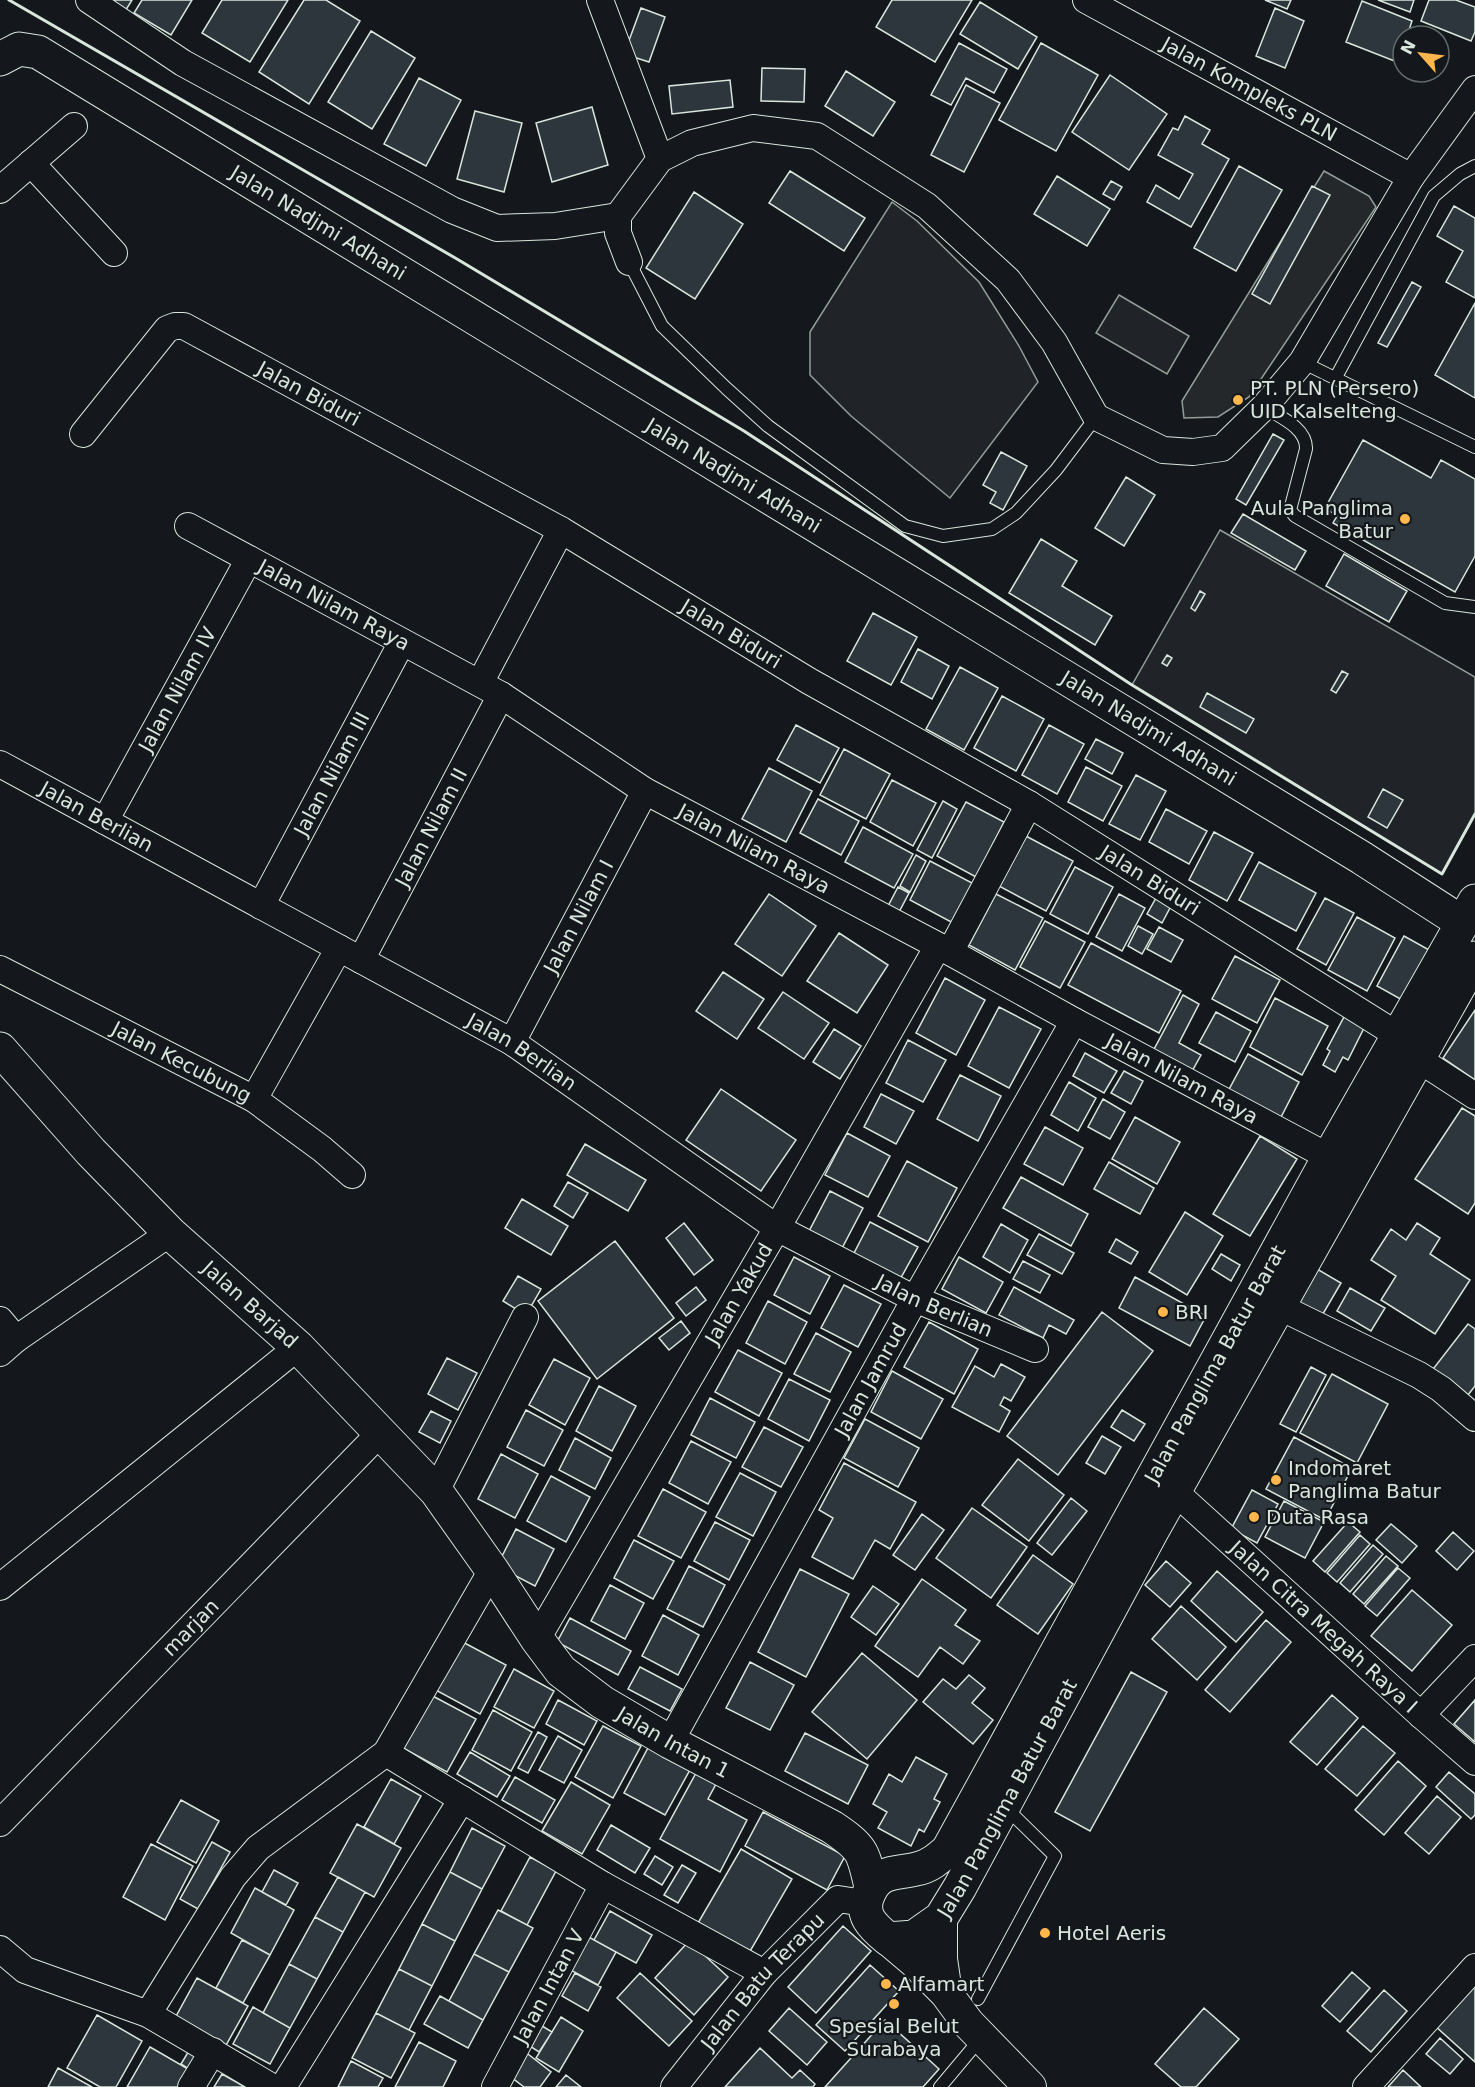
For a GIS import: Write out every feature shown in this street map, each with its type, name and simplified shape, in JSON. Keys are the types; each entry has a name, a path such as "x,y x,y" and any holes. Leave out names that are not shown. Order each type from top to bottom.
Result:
{"main road":[{"name":"Jalan Nadjmi Adhani","path":"0,59 19,49 38,52 1352,852 1469,912"},
{"name":"Jalan Panglima Batur Barat","path":"888,1939 914,1937 941,1918 1174,1491 1278,1306 1409,1048 1469,912"},
{"name":"Jalan Panglima Batur Barat","path":"868,1895 884,1876 918,1869 934,1862 948,1850 1329,1157 1475,958"},
{"name":"Jalan Barjad","path":"0,1049 91,1152 170,1233 298,1347 381,1432 436,1491 492,1570"},
{"name":"Jalan Intan 1","path":"492,1570 561,1671 602,1702 670,1742 832,1827 851,1840 864,1854 868,1895"},
{"path":"868,1895 868,1918 888,1939"}],"street":[{"path":"89,0 183,63 452,210 497,228 555,226 618,216"},
{"path":"600,0 660,159"},
{"name":"Jalan Kompleks PLN","path":"1086,0 1411,177"},
{"path":"629,262 618,232 618,216 660,159 692,142 753,128 817,136 927,206 1008,280 1054,342 1096,417 1163,450 1192,452 1222,448 1264,407 1302,362 1411,177 1475,89"},
{"path":"0,190 74,126"},
{"path":"31,163 114,253"},
{"name":"Jalan Biduri","path":"83,434 167,329 184,326 561,530 809,681 1029,804 1409,1048 1475,1096"},
{"name":"Jalan Nilam Raya","path":"188,526 490,689 645,791 1329,1157"},
{"name":"Jalan Nilam II","path":"255,1099 350,954 490,689 561,530"},
{"name":"Jalan Nilam IV","path":"105,821 249,559"},
{"name":"Jalan Nilam III","path":"261,906 402,642"},
{"name":"Jalan Berlian","path":"0,764 512,1042 777,1228 915,1299 1035,1349"},
{"name":"Jalan Nilam I","path":"512,1042 645,791"},
{"name":"Jalan Yakud","path":"537,1639 777,1228 1029,804"},
{"name":"Jalan Kecubung","path":"0,969 255,1099 322,1149 352,1175"},
{"name":"Jalan Jamrud","path":"670,1742 915,1299 1074,1021"},
{"path":"5,1337 170,1233"},
{"path":"1278,1306 1419,1375 1441,1389 1475,1418"},
{"path":"436,1491 525,1317"},
{"path":"0,1587 298,1347"},
{"name":"marjan","path":"0,1823 381,1432"},
{"name":"Jalan Citra Megah Raya I","path":"1174,1491 1475,1762"},
{"path":"148,2014 233,1876 258,1848 386,1753 492,1570"},
{"path":"1421,1715 1475,1658"},
{"path":"386,1753 603,1885 764,1973"},
{"path":"283,2087 462,1799"},
{"name":"Jalan Intan V","path":"495,2087 603,1885"},
{"name":"Jalan Batu Terapu","path":"674,2087 764,1973 838,1899 868,1895"},
{"path":"941,1918 941,1959 946,1993"},
{"path":"888,1939 946,1993 968,2023 1030,2087"},
{"path":"0,1949 25,1970 148,2014 272,2087"},
{"path":"1366,2087 1475,1967"},
{"path":"191,2087 213,2051"}],"lane":[{"path":"1335,378 1434,196 1460,174 1475,166"},
{"path":"629,262 662,326 702,365 768,426 905,526 943,536 992,529 1024,505 1056,470 1096,417"},
{"path":"1302,362 1475,447"},
{"path":"1264,407 1301,432 1306,441 1306,449 1291,501 1290,510 1295,516 1445,603 1475,607"},
{"path":"978,1999 1055,1856 1004,1805"},
{"path":"940,2087 981,2037"}],"shaded area":[{"path":"1324,171 1369,196 1376,207 1249,397 1218,417 1184,418 1182,401"},
{"path":"892,202 917,221 979,282 1019,346 1038,382 950,498 851,416 810,375 810,332"},
{"path":"1119,295 1189,336 1167,374 1096,333"},
{"path":"1220,530 1475,677 1475,814 1442,874 1132,685"}],"building":[{"path":"105,0 132,0 124,13"},
{"path":"142,0 192,0 171,35 134,13"},
{"path":"222,0 288,0 250,62 202,33"},
{"path":"304,0 326,0 360,21 309,104 259,72"},
{"path":"892,0 972,0 935,62 876,27"},
{"path":"1265,0 1291,0 1287,9"},
{"path":"1378,0 1414,0 1410,12"},
{"path":"1429,0 1456,0 1475,7 1475,32 1471,41 1451,33 1451,24 1428,24 1421,21"},
{"path":"1362,1 1412,21 1411,24 1391,24 1391,60 1346,42"},
{"path":"980,2 1037,37 1018,69 960,34"},
{"path":"641,8 665,17 649,62 624,54"},
{"path":"1275,8 1304,21 1285,68 1256,56"},
{"path":"371,31 415,58 372,129 328,102"},
{"path":"959,43 1007,69 994,93 966,78 951,105 931,95"},
{"path":"1041,43 1098,75 1056,151 999,120"},
{"path":"762,68 805,69 804,102 761,101"},
{"path":"846,71 895,102 873,136 825,106"},
{"path":"1110,75 1167,114 1129,170 1072,132"},
{"path":"419,78 461,100 426,166 384,144"},
{"path":"730,80 733,107 672,114 669,86"},
{"path":"966,85 1000,103 964,172 931,155"},
{"path":"592,107 608,165 552,182 536,123"},
{"path":"475,111 522,123 504,192 457,179"},
{"path":"1185,116 1210,130 1202,144 1229,159 1191,227 1147,202 1156,185 1179,199 1193,174 1158,155 1173,128 1178,130"},
{"path":"1239,166 1282,190 1236,271 1194,248"},
{"path":"790,171 865,218 844,251 769,203"},
{"path":"1057,176 1110,209 1087,246 1034,214"},
{"path":"1111,181 1122,187 1114,200 1103,194"},
{"path":"1312,186 1330,195 1270,304 1252,294"},
{"path":"694,192 743,224 695,299 646,268"},
{"path":"1454,206 1475,218 1475,298 1446,282 1463,251 1437,236"},
{"path":"1412,282 1421,287 1387,347 1378,343"},
{"path":"1475,303 1475,398 1435,375"},
{"path":"1273,434 1284,440 1246,505 1236,499"},
{"name":"Aula Panglima Batur","path":"1363,440 1431,478 1441,460 1475,479 1475,556 1455,592 1333,523 1337,516 1325,508"},
{"path":"1001,452 1027,466 1003,510 990,503 996,492 983,485"},
{"path":"1126,477 1155,495 1124,546 1095,528"},
{"path":"1243,514 1306,551 1295,570 1231,533"},
{"path":"1041,539 1077,561 1062,586 1112,616 1095,645 1009,593"},
{"path":"1344,554 1407,591 1389,622 1326,586"},
{"path":"1200,591 1205,594 1195,611 1191,608"},
{"path":"873,613 917,637 891,685 847,661"},
{"path":"918,649 949,666 932,699 901,682"},
{"path":"1167,655 1172,658 1167,666 1162,663"},
{"path":"960,667 998,688 964,750 926,729"},
{"path":"1342,671 1348,674 1336,693 1331,690"},
{"path":"1207,693 1254,719 1246,733 1200,707"},
{"path":"1002,696 1044,719 1016,771 974,748"},
{"path":"796,725 839,748 820,783 777,760"},
{"path":"1049,725 1084,744 1057,794 1022,775"},
{"path":"1096,739 1123,753 1112,774 1085,759"},
{"path":"844,749 890,774 866,819 820,795"},
{"path":"1086,767 1122,786 1103,821 1068,802"},
{"path":"769,768 812,791 786,842 742,819"},
{"path":"1136,775 1166,791 1140,840 1109,824"},
{"path":"892,780 936,803 913,846 870,822"},
{"path":"1383,789 1403,800 1387,828 1368,817"},
{"path":"818,799 859,821 841,855 800,833"},
{"path":"943,801 957,809 932,858 917,850"},
{"path":"966,802 1004,822 976,877 937,856"},
{"path":"1166,809 1207,831 1189,864 1149,842"},
{"path":"863,827 913,854 894,888 845,862"},
{"path":"1214,832 1253,853 1227,901 1189,880"},
{"path":"1024,835 1073,861 1046,911 997,885"},
{"path":"916,855 926,861 910,892 900,886"},
{"path":"930,861 974,884 953,923 910,900"},
{"path":"1259,862 1316,893 1296,931 1239,900"},
{"path":"1075,867 1113,887 1088,934 1050,914"},
{"path":"898,887 909,893 898,914 887,908"},
{"path":"769,894 816,926 782,976 735,944"},
{"path":"996,894 1043,918 1015,970 969,945"},
{"path":"1119,894 1145,908 1122,951 1096,937"},
{"path":"1156,898 1171,906 1162,923 1147,914"},
{"path":"1325,898 1354,913 1326,965 1297,949"},
{"path":"1357,917 1395,938 1367,991 1328,970"},
{"path":"1045,921 1085,942 1060,988 1020,967"},
{"path":"1138,926 1153,934 1142,954 1128,946"},
{"path":"1159,927 1183,940 1171,962 1147,949"},
{"path":"839,933 888,965 857,1013 807,981"},
{"path":"1404,936 1431,951 1404,1001 1377,986"},
{"path":"1091,943 1181,991 1159,1033 1068,985"},
{"path":"1235,956 1280,980 1257,1023 1212,999"},
{"path":"723,972 764,999 737,1039 696,1011"},
{"path":"945,978 985,1000 956,1055 916,1033"},
{"path":"783,992 829,1023 804,1059 758,1028"},
{"path":"1183,995 1199,1004 1179,1043 1201,1055 1191,1073 1152,1053"},
{"path":"1275,998 1328,1026 1302,1075 1250,1047"},
{"path":"999,1007 1041,1029 1009,1088 968,1066"},
{"path":"1475,1010 1475,1080 1443,1058"},
{"path":"1216,1012 1251,1031 1235,1062 1199,1043"},
{"path":"1345,1015 1365,1026 1348,1060 1343,1057 1335,1072 1323,1065 1330,1051 1327,1049"},
{"path":"834,1029 861,1046 840,1079 813,1062"},
{"path":"908,1040 946,1060 923,1102 886,1083"},
{"path":"1085,1053 1117,1071 1104,1093 1073,1076"},
{"path":"1248,1054 1299,1082 1278,1123 1226,1095"},
{"path":"1124,1071 1143,1081 1131,1104 1111,1093"},
{"path":"960,1075 1001,1096 978,1141 937,1119"},
{"path":"1069,1082 1096,1098 1078,1131 1051,1115"},
{"path":"721,1089 796,1140 761,1191 686,1140"},
{"path":"881,1094 914,1111 896,1144 864,1127"},
{"path":"1103,1099 1125,1112 1110,1139 1088,1127"},
{"path":"1462,1108 1475,1116 1475,1203 1468,1214 1415,1179"},
{"path":"1135,1117 1180,1142 1157,1184 1112,1159"},
{"path":"1045,1127 1083,1148 1063,1185 1024,1164"},
{"path":"847,1133 890,1156 868,1197 825,1175"},
{"path":"1260,1136 1297,1159 1250,1236 1213,1214"},
{"path":"585,1144 646,1180 628,1211 567,1175"},
{"path":"907,1161 957,1188 928,1242 878,1216"},
{"path":"1109,1162 1154,1188 1140,1214 1094,1189"},
{"path":"1021,1177 1088,1214 1071,1246 1003,1208"},
{"path":"568,1182 588,1193 573,1218 554,1206"},
{"path":"830,1191 863,1208 840,1252 807,1235"},
{"path":"522,1199 568,1226 551,1255 505,1228"},
{"path":"1185,1212 1223,1236 1187,1295 1149,1272"},
{"path":"870,1222 918,1247 898,1283 851,1259"},
{"path":"684,1223 713,1260 694,1275 666,1238"},
{"path":"1417,1223 1440,1238 1430,1254 1470,1280 1435,1334 1381,1300 1396,1276 1371,1260 1391,1229 1406,1240"},
{"path":"1001,1224 1028,1240 1010,1273 983,1257"},
{"path":"1039,1234 1074,1253 1062,1274 1027,1255"},
{"path":"1116,1239 1138,1252 1131,1264 1109,1252"},
{"path":"615,1241 674,1318 597,1379 538,1301"},
{"path":"1221,1254 1240,1265 1231,1281 1212,1269"},
{"path":"794,1257 830,1276 810,1314 774,1295"},
{"path":"959,1257 1003,1282 986,1313 942,1289"},
{"path":"1023,1261 1050,1275 1040,1293 1013,1279"},
{"path":"1317,1269 1341,1283 1320,1319 1296,1305"},
{"path":"518,1276 541,1289 526,1315 503,1301"},
{"name":"BRI","path":"1135,1277 1206,1316 1190,1346 1119,1308"},
{"path":"844,1285 881,1304 858,1347 821,1328"},
{"path":"696,1287 706,1300 686,1316 676,1303"},
{"path":"1014,1287 1074,1320 1066,1334 1049,1325 1043,1338 999,1315"},
{"path":"1350,1288 1385,1308 1371,1331 1337,1311"},
{"path":"768,1301 807,1322 785,1364 746,1343"},
{"path":"1102,1312 1153,1351 1058,1475 1007,1436"},
{"path":"681,1321 690,1333 669,1350 659,1338"},
{"path":"929,1322 978,1349 954,1394 904,1367"},
{"path":"1468,1324 1475,1329 1475,1386 1464,1400 1430,1373"},
{"path":"816,1333 851,1352 830,1392 794,1374"},
{"path":"738,1350 782,1373 759,1416 715,1392"},
{"path":"447,1358 477,1373 458,1410 428,1394"},
{"path":"554,1359 590,1378 565,1425 529,1405"},
{"path":"1001,1364 1025,1377 1011,1401 1004,1397 1000,1405 1010,1411 999,1432 952,1407 975,1366 994,1377"},
{"path":"1311,1367 1326,1375 1296,1432 1280,1424"},
{"path":"892,1371 943,1399 921,1439 871,1412"},
{"path":"1332,1374 1388,1404 1357,1463 1300,1433"},
{"path":"789,1379 830,1400 809,1441 768,1419"},
{"path":"599,1386 636,1406 612,1451 576,1431"},
{"path":"710,1398 755,1422 736,1458 691,1435"},
{"path":"526,1410 563,1430 544,1466 507,1447"},
{"path":"1122,1410 1145,1424 1134,1441 1111,1427"},
{"path":"431,1411 451,1421 440,1443 419,1432"},
{"path":"865,1419 919,1448 898,1487 844,1458"},
{"path":"764,1427 803,1447 781,1487 742,1467"},
{"path":"1102,1436 1121,1447 1105,1474 1086,1463"},
{"path":"1294,1437 1352,1468 1325,1520 1266,1489"},
{"path":"575,1438 611,1458 595,1489 559,1470"},
{"path":"691,1441 731,1462 708,1504 669,1483"},
{"path":"501,1454 538,1474 515,1518 478,1499"},
{"path":"1018,1459 1064,1495 1029,1541 982,1505"},
{"path":"844,1463 916,1502 890,1549 875,1540 853,1579 812,1557 833,1518 819,1510"},
{"path":"740,1473 776,1492 753,1536 716,1517"},
{"path":"551,1476 590,1497 566,1542 527,1521"},
{"path":"663,1489 706,1512 681,1558 638,1536"},
{"name":"Duta Rasa","path":"1252,1490 1278,1504 1257,1543 1231,1529"},
{"path":"1071,1498 1087,1511 1052,1555 1037,1543"},
{"path":"1284,1501 1324,1522 1305,1558 1265,1537"},
{"path":"972,1508 1027,1547 991,1598 936,1558"},
{"path":"922,1514 944,1530 915,1570 893,1555"},
{"path":"715,1522 750,1540 729,1580 694,1561"},
{"path":"1348,1522 1360,1532 1325,1572 1313,1561"},
{"path":"1391,1524 1417,1546 1402,1563 1376,1540"},
{"path":"516,1529 554,1549 535,1586 497,1566"},
{"path":"1453,1532 1474,1551 1457,1570 1436,1551"},
{"path":"1360,1535 1370,1544 1337,1582 1327,1573"},
{"path":"634,1540 674,1561 653,1599 614,1578"},
{"path":"1373,1545 1383,1554 1350,1592 1340,1583"},
{"path":"1033,1555 1073,1584 1038,1634 997,1605"},
{"path":"1386,1556 1398,1566 1364,1604 1353,1594"},
{"path":"1166,1561 1191,1583 1170,1607 1145,1585"},
{"path":"689,1566 725,1585 703,1627 667,1609"},
{"path":"1398,1568 1410,1578 1377,1616 1365,1606"},
{"path":"800,1569 849,1594 806,1677 758,1652"},
{"path":"1217,1571 1263,1612 1236,1642 1191,1601"},
{"path":"922,1579 966,1610 955,1625 980,1641 963,1664 940,1647 918,1677 875,1646"},
{"path":"610,1585 644,1603 625,1639 591,1621"},
{"path":"873,1586 899,1604 876,1635 851,1617"},
{"path":"1412,1590 1452,1625 1412,1671 1371,1636"},
{"path":"1181,1606 1226,1647 1197,1680 1152,1639"},
{"path":"663,1615 699,1635 678,1675 642,1656"},
{"path":"570,1618 631,1651 618,1675 557,1642"},
{"path":"1266,1620 1291,1642 1230,1712 1205,1690"},
{"path":"459,1640 506,1665 480,1714 432,1688"},
{"path":"862,1653 917,1700 867,1759 812,1712"},
{"path":"750,1662 794,1685 770,1730 726,1708"},
{"path":"640,1667 682,1689 670,1711 628,1689"},
{"path":"514,1669 554,1691 534,1728 494,1707"},
{"path":"1131,1672 1167,1692 1090,1831 1055,1812"},
{"path":"969,1675 985,1688 972,1703 993,1720 973,1744 923,1702 943,1679 956,1689"},
{"path":"429,1694 476,1719 447,1772 401,1747"},
{"path":"1332,1695 1358,1718 1317,1765 1290,1742"},
{"path":"558,1700 597,1721 584,1745 546,1724"},
{"path":"1475,1700 1475,1742 1454,1724"},
{"path":"493,1710 532,1732 511,1771 472,1750"},
{"path":"603,1726 641,1746 613,1798 575,1777"},
{"path":"1363,1726 1395,1753 1357,1796 1325,1769"},
{"path":"538,1732 547,1737 528,1773 518,1768"},
{"path":"805,1733 868,1765 848,1804 785,1771"},
{"path":"558,1736 582,1750 564,1783 539,1770"},
{"path":"649,1746 691,1768 665,1815 624,1793"},
{"path":"470,1752 510,1776 497,1797 457,1774"},
{"path":"916,1757 947,1774 934,1799 940,1802 924,1832 919,1829 911,1846 878,1828 887,1812 873,1804 889,1774 902,1782"},
{"path":"1398,1761 1426,1786 1384,1835 1355,1810"},
{"path":"1449,1772 1475,1794 1475,1815 1471,1819 1436,1787"},
{"path":"696,1773 716,1784 708,1799 747,1820 720,1872 660,1839"},
{"path":"515,1777 555,1800 542,1823 502,1800"},
{"path":"391,1779 421,1796 394,1844 364,1827"},
{"path":"571,1782 610,1805 582,1854 542,1831"},
{"path":"1437,1796 1461,1817 1429,1854 1405,1833"},
{"path":"181,1800 219,1821 196,1863 157,1842"},
{"path":"763,1812 845,1856 827,1890 745,1846"},
{"path":"357,1824 401,1848 374,1897 330,1873"},
{"path":"611,1825 650,1848 635,1873 597,1850"},
{"path":"472,1828 505,1846 482,1889 450,1872"},
{"path":"212,1842 230,1852 198,1909 180,1899"},
{"path":"151,1844 193,1866 165,1920 123,1897"},
{"path":"741,1849 792,1879 749,1953 698,1923"},
{"path":"655,1856 673,1867 662,1885 644,1874"},
{"path":"530,1857 556,1871 527,1925 501,1911"},
{"path":"682,1865 696,1873 678,1903 664,1895"},
{"path":"274,1870 298,1883 286,1905 262,1892"},
{"path":"450,1872 482,1889 455,1941 422,1924"},
{"path":"338,1877 365,1892 343,1932 315,1917"},
{"path":"255,1888 294,1910 270,1955 231,1933"},
{"path":"498,1910 533,1928 509,1972 474,1954"},
{"path":"610,1911 652,1935 636,1963 594,1940"},
{"path":"315,1917 343,1932 317,1979 289,1964"},
{"path":"422,1924 455,1941 432,1986 399,1969"},
{"path":"843,1926 871,1951 816,2013 788,1987"},
{"path":"585,1935 616,1952 598,1985 567,1968"},
{"path":"242,1940 270,1955 243,2003 216,1988"},
{"path":"689,1941 728,1977 694,2015 655,1978"},
{"path":"474,1954 509,1972 483,2020 449,2001"},
{"path":"289,1964 317,1979 290,2028 263,2013"},
{"path":"870,1965 899,1991 845,2051 816,2025"},
{"path":"399,1969 432,1986 409,2030 376,2013"},
{"path":"1352,1972 1370,1988 1340,2022 1322,2006"},
{"path":"575,1973 601,1987 588,2011 562,1996"},
{"path":"640,1973 692,2021 669,2046 617,1998"},
{"path":"197,1978 248,2006 225,2047 174,2020"},
{"path":"1475,1979 1475,2062 1434,2025"},
{"path":"1384,1990 1407,2011 1371,2052 1347,2031"},
{"path":"440,1996 483,2020 468,2048 424,2024"},
{"path":"253,2007 290,2028 270,2064 233,2044"},
{"path":"789,2008 827,2042 807,2065 769,2031"},
{"path":"1204,2008 1239,2039 1196,2087 1181,2087 1155,2064"},
{"path":"376,2013 415,2033 391,2078 352,2058"},
{"path":"97,2015 142,2041 116,2087 100,2087 67,2068"},
{"path":"561,2017 583,2031 559,2072 536,2058"},
{"path":"885,2020 939,2069 923,2087 825,2087"},
{"path":"534,2021 552,2032 539,2052 522,2041"},
{"path":"1440,2038 1463,2059 1450,2074 1426,2054"},
{"path":"419,2042 456,2061 443,2087 395,2087"},
{"path":"150,2047 195,2073 187,2087 127,2087"},
{"path":"760,2048 792,2078 800,2070 815,2084 813,2087 725,2087"},
{"path":"190,2049 204,2057 195,2073 181,2064"},
{"path":"524,2051 551,2072 540,2087 524,2087 507,2074"},
{"path":"351,2061 383,2078 378,2087 338,2087"},
{"path":"58,2068 92,2087 48,2087"},
{"path":"1403,2070 1421,2087 1388,2087"},
{"path":"222,2074 245,2087 214,2087"},
{"path":"566,2075 581,2087 556,2087"}],"wall":[{"path":"9,0 457,259 744,431 1132,685 1442,874 1475,814"}],"place":[{"name":"PT. PLN (Persero) UID Kalselteng","path":"1238,400"},
{"name":"Aula Panglima Batur","path":"1405,519"},
{"name":"BRI","path":"1163,1312"},
{"name":"Indomaret Panglima Batur","path":"1276,1480"},
{"name":"Duta Rasa","path":"1254,1517"},
{"name":"Hotel Aeris","path":"1045,1933"},
{"name":"Alfamart","path":"886,1984"},
{"name":"Spesial Belut Surabaya","path":"894,2004"}]}
